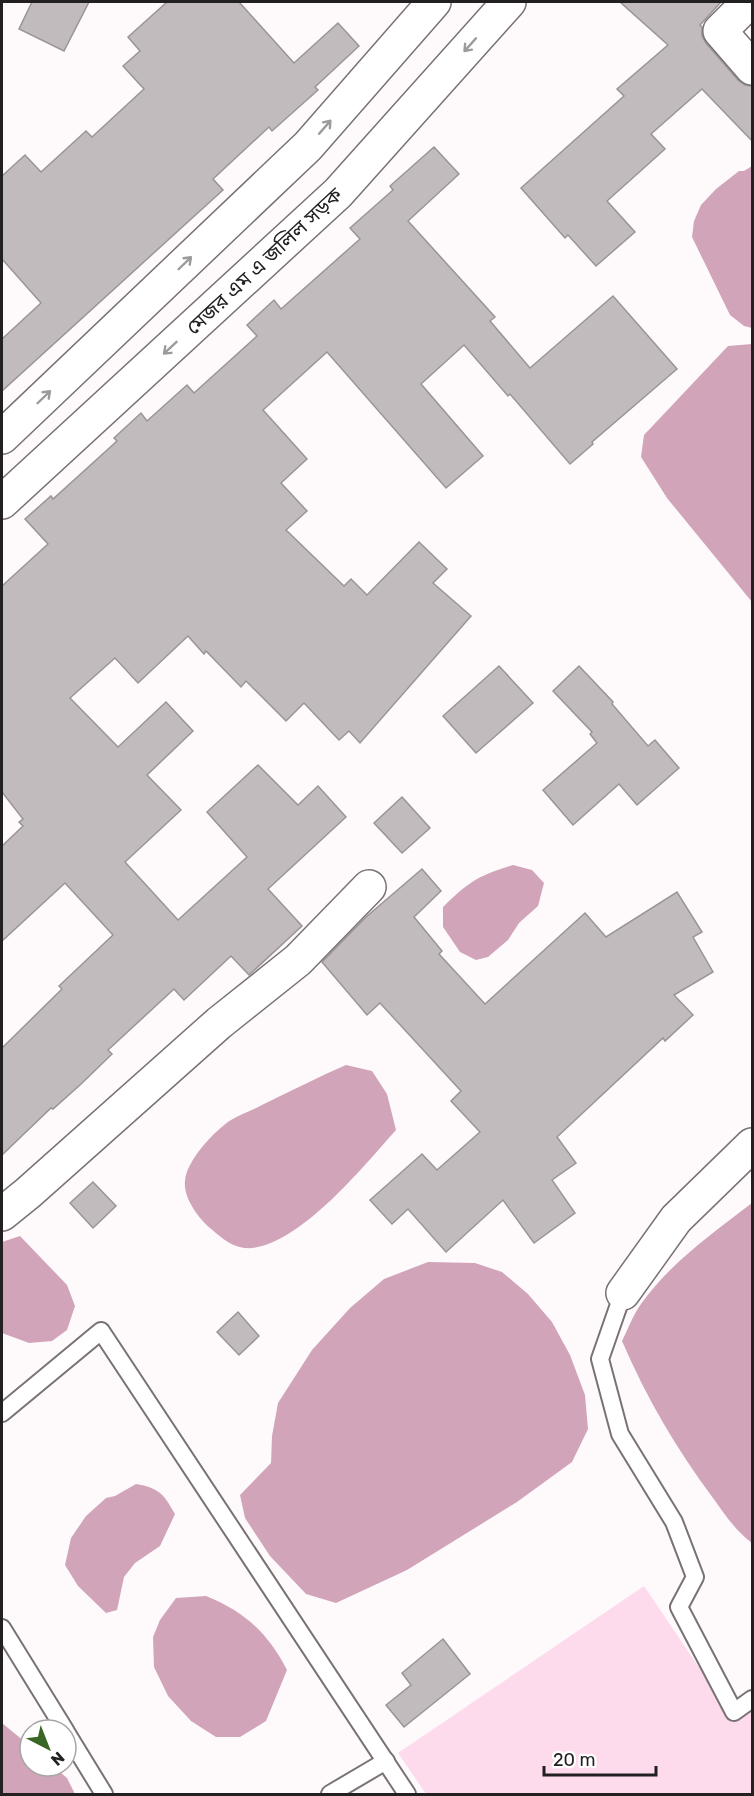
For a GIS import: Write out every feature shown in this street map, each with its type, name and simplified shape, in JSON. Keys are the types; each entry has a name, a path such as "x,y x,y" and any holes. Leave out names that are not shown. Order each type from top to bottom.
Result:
{"main road":[{"path":"2,437 308,146 434,2"},
{"name":"মেজর এম এ জলিল সড়ক","path":"4,496 338,194 509,2"},
{"path":"748,2 720,31 753,68"},
{"path":"2,1214 219,1023 298,960 369,887"},
{"path":"623,1293 676,1219 753,1145"}],"lane":[{"path":"623,1293 600,1359 620,1434 674,1522 695,1577 679,1607 735,1712 753,1699"},
{"path":"2,1413 100,1331 407,1794"},
{"path":"2,1628 57,1718"},
{"path":"78,1752 104,1794"},
{"path":"330,1794 386,1761"}],"shaded area":[{"path":"752,166 752,328 744,326 730,315 692,237 694,221 701,205 716,189 739,171"},
{"path":"752,344 752,602 667,498 641,457 644,435 728,346"},
{"path":"513,865 532,870 544,883 538,906 519,923 508,940 488,957 476,960 460,952 443,927 443,907 475,880"},
{"path":"346,1065 372,1071 387,1094 396,1130 335,1197 280,1239 262,1246 246,1248 233,1245 222,1238 201,1219 186,1194 185,1181 190,1164 210,1138 231,1120"},
{"path":"752,1203 752,1543 731,1522 687,1461 652,1403 622,1341 638,1308 665,1275 693,1249"},
{"path":"20,1236 67,1285 75,1306 67,1330 52,1341 29,1343 2,1333 2,1242"},
{"path":"428,1262 475,1263 502,1272 528,1294 552,1322 570,1355 585,1395 588,1429 572,1462 517,1502 407,1570 336,1603 306,1594 270,1556 245,1518 240,1495 271,1463 272,1436 278,1403 312,1350 350,1308 384,1279"},
{"path":"136,1484 160,1493 168,1501 175,1514 160,1546 135,1563 124,1577 117,1610 106,1613 78,1586 65,1565 71,1538 86,1516 106,1498 115,1496"},
{"path":"644,1586 736,1722 752,1712 752,1794 426,1794 398,1753"},
{"path":"206,1596 232,1609 254,1625 263,1634 287,1670 266,1721 240,1737 216,1737 191,1721 168,1696 154,1667 153,1637 160,1620 176,1598"},
{"path":"2,1723 18,1736 18,1778 67,1778 75,1794 2,1794"}],"building":[{"path":"32,2 89,2 64,51 19,29"},
{"path":"167,2 239,2 294,63 338,23 359,46 315,87 318,90 272,131 269,127 213,179 223,190 2,391 2,339 41,303 2,259 2,176 25,155 41,172 86,131 92,137 144,89 123,66 140,51 128,37"},
{"path":"620,2 721,2 700,25 702,36 738,80 745,85 753,86 753,142 702,89 651,134 665,149 607,201 635,232 596,266 568,235 565,238 521,188 624,96 617,89 668,45"},
{"path":"434,147 459,174 408,221 495,317 490,321 530,368 613,296 677,369 592,442 593,444 570,464 464,345 421,384 483,456 446,488 327,352 263,410 307,459 281,483 307,511 286,530 344,586 351,579 367,595 419,542 447,569 433,583 471,616 360,743 349,731 339,740 304,703 286,721 246,681 241,687 206,651 204,654 188,636 138,683 115,658 70,698 118,747 166,702 193,731 147,775 181,810 125,862 178,920 247,857 207,812 258,765 298,805 318,786 346,817 268,889 302,926 249,975 231,956 184,1000 174,989 108,1050 112,1054 80,1085 53,1109 51,1108 2,1155 2,1048 62,989 59,986 113,935 65,883 2,941 2,846 23,826 19,822 23,819 2,792 2,586 48,544 25,519 51,496 53,499 117,441 114,438 141,413 147,421 187,385 194,393 257,336 247,325 274,300 281,309 360,239 350,228 393,190 390,186"},
{"path":"499,666 533,703 476,753 443,716"},
{"path":"579,666 613,702 612,704 648,746 655,740 679,768 637,805 619,784 573,825 543,790 597,743 590,734 592,732 553,691"},
{"path":"402,797 430,828 402,853 374,823"},
{"path":"422,869 441,891 414,917 442,951 439,954 485,1004 585,913 606,937 677,892 702,932 693,937 713,972 674,995 693,1015 665,1041 663,1038 557,1137 576,1163 552,1180 575,1213 534,1243 503,1200 446,1252 408,1209 392,1224 370,1200 422,1154 437,1170 480,1132 451,1101 461,1091 380,1003 367,1015 322,962 366,917"},
{"path":"93,1182 116,1206 93,1228 70,1203"},
{"path":"238,1312 259,1336 239,1355 217,1332"},
{"path":"443,1639 470,1674 404,1727 386,1705 411,1685 402,1673"}]}
